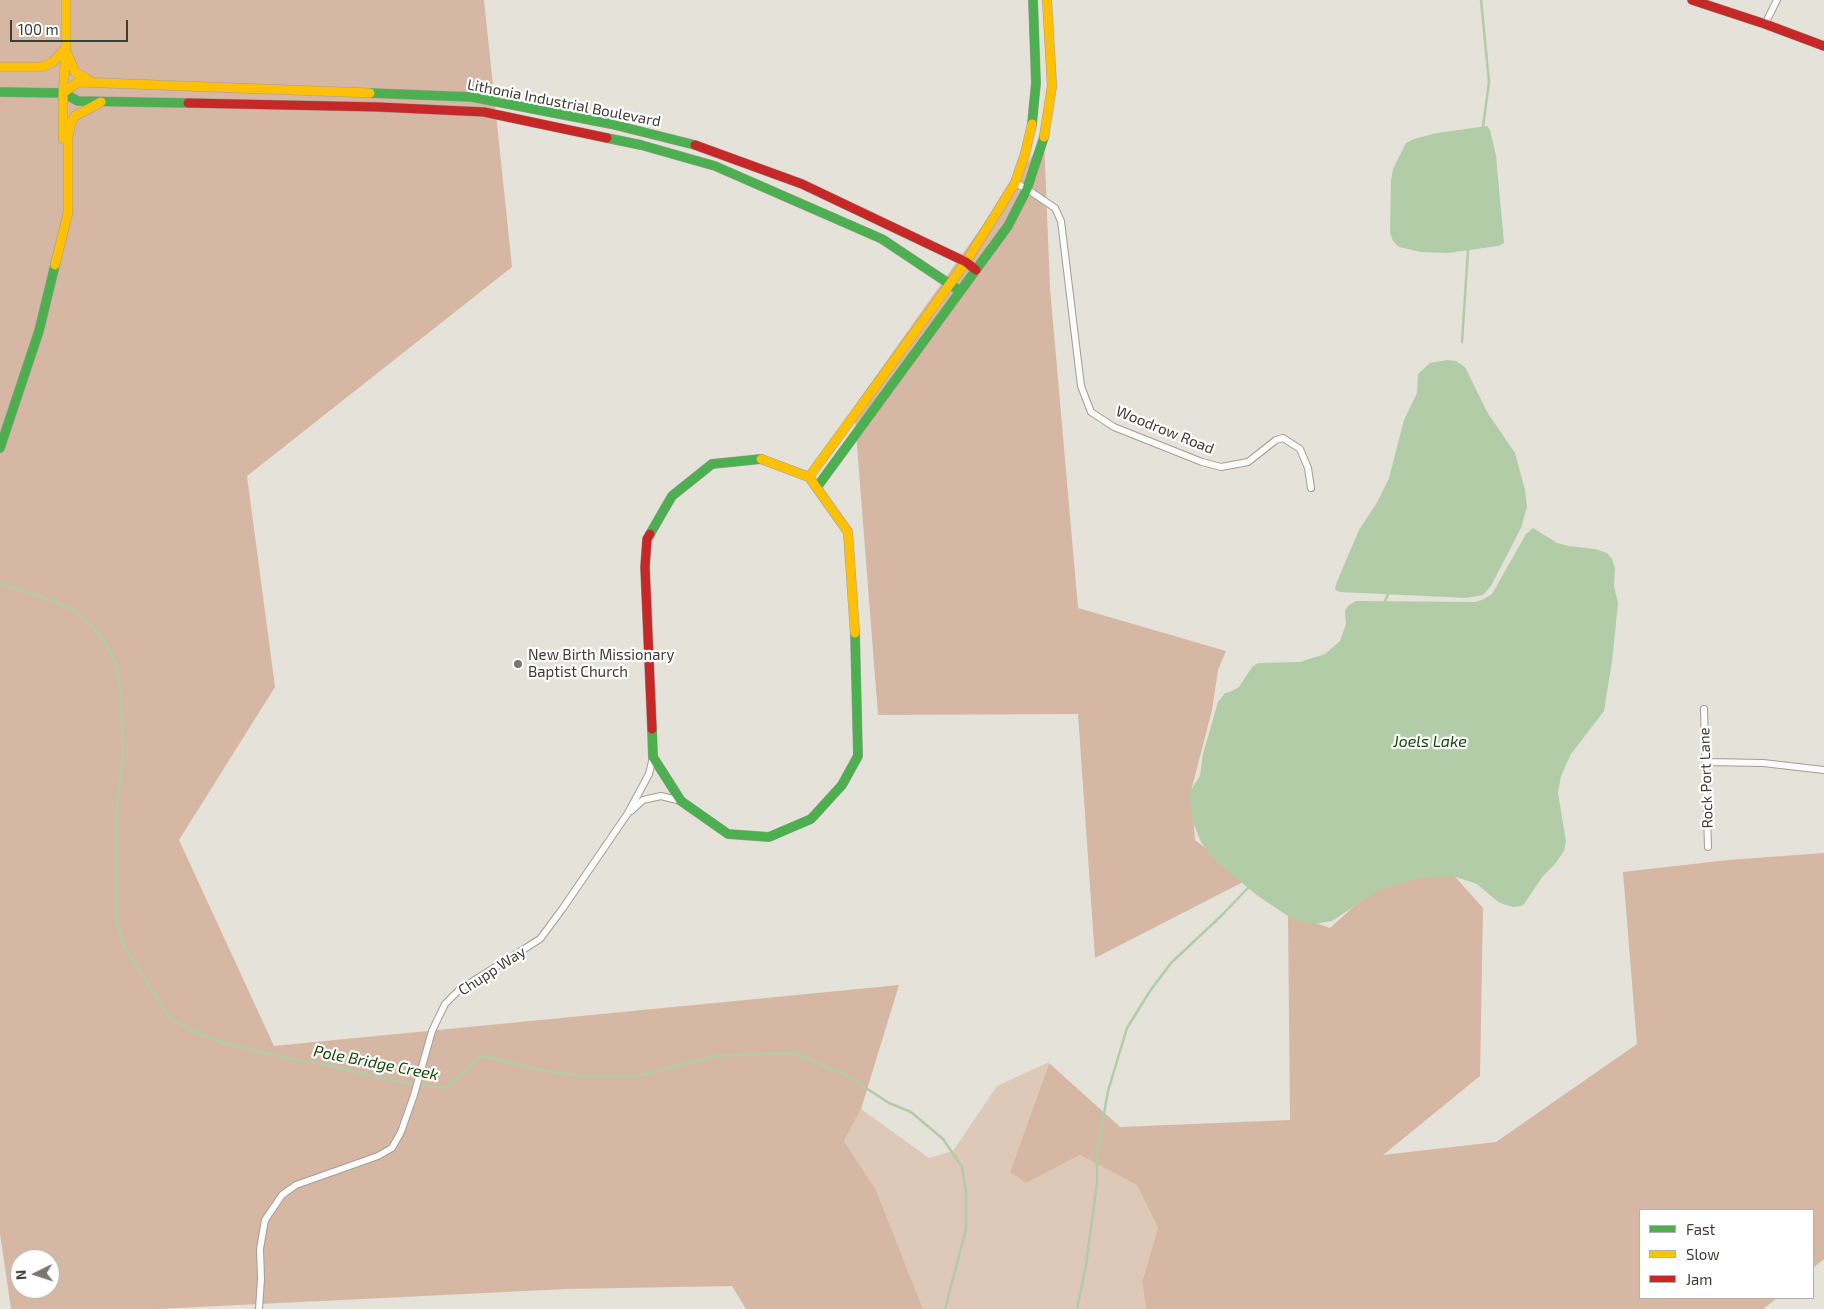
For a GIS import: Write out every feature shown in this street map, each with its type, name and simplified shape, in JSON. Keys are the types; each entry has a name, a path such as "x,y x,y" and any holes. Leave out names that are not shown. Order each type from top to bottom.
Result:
{"main road":[{"path":"60,243 66,0"},
{"path":"809,477 951,284 1015,183 1025,154 1033,120 1036,83 1033,0"},
{"path":"817,487 1008,226 1027,188 1043,142 1052,86 1046,0"},
{"path":"1692,0 1824,46"},
{"path":"0,68 41,68 53,62 66,48"},
{"path":"66,48 75,72 94,83"},
{"name":"Lithonia Industrial Boulevard","path":"63,93 78,82 472,97 610,124 696,144 802,184 966,262 976,270"},
{"name":"Lithonia Industrial Boulevard","path":"0,92 63,93 78,101 101,102 378,107 484,112 641,145 716,166 882,239 960,291"},
{"path":"0,448 39,331 68,213 68,137 72,122 76,116 101,102"},
{"path":"761,459 809,477 817,487 848,532 856,645 858,756 842,785 811,820 769,837 728,834 681,801 653,757 645,567 647,539 672,496 712,464 761,459"}],"street":[{"path":"1765,24 1777,0"},
{"name":"Woodrow Road","path":"1015,183 1027,188 1055,208 1061,221 1081,386 1091,412 1114,427 1202,462 1221,466 1248,462 1276,440 1283,438 1300,449 1308,468 1311,488"},
{"name":"Rock Port Lane","path":"1704,709 1708,847"},
{"path":"628,813 648,774 653,757"},
{"path":"1706,762 1763,764 1824,770"},
{"path":"628,813 643,800 661,796 681,801"},
{"name":"Chupp Way","path":"260,1309 260,1249 265,1220 282,1195 296,1185 378,1156 392,1148 401,1132 420,1076 432,1031 445,1004 458,990 540,939 628,813"}],"shaded area":[{"path":"0,0 484,0 512,267 247,476 275,687 179,840 274,1046 899,985 861,1109 844,1141 876,1190 923,1309 746,1309 732,1286 567,1289 157,1309 11,1309 0,1233"},
{"path":"1044,139 1050,288 1078,608 1226,651 1218,670 1212,710 1191,791 1195,840 1247,880 1095,958 1078,714 878,715 854,407"},
{"path":"1824,853 1824,1259 1814,1267 1814,1209 1639,1209 1639,1299 1776,1299 1763,1309 1146,1309 1142,1282 1158,1228 1137,1185 1080,1155 1026,1183 1010,1172 1049,1063 1120,1127 1290,1120 1288,913 1330,928 1379,884 1450,871 1483,908 1480,1076 1383,1155 1496,1142 1637,1044 1623,872 1728,860"},
{"path":"1049,1062 1010,1172 1026,1183 1080,1155 1137,1185 1158,1228 1142,1282 1146,1309 923,1309 876,1190 844,1141 861,1109 929,1158 953,1151 997,1086"}],"water":[{"path":"1487,126 1490,130 1496,156 1504,243 1498,246 1448,253 1421,252 1399,247 1393,241 1390,233 1391,180 1393,169 1406,143 1437,133"},
{"path":"1447,360 1456,361 1465,367 1487,412 1515,453 1525,490 1527,507 1521,528 1491,586 1483,595 1466,598 1340,592 1335,590 1359,530 1378,501 1389,478 1404,420 1417,393 1418,374 1430,363"},
{"name":"Joels Lake","path":"1533,528 1557,543 1595,549 1607,553 1612,559 1615,568 1614,586 1618,603 1612,661 1604,711 1571,754 1561,776 1558,793 1566,841 1564,851 1543,876 1524,904 1513,907 1503,904 1477,884 1453,876 1420,878 1379,890 1332,921 1313,924 1294,920 1258,896 1214,860 1201,842 1193,822 1190,791 1200,776 1203,754 1218,702 1225,693 1239,687 1252,667 1258,663 1300,662 1325,654 1340,641 1346,624 1345,611 1348,606 1356,601 1476,602 1484,599 1492,594 1526,534"}],"waterway":[{"path":"1481,0 1489,82 1483,127"},
{"path":"1462,342 1468,250"},
{"name":"Pole Bridge Creek","path":"0,583 60,603 80,615 97,631 115,661 121,692 123,757 116,814 116,919 125,948 170,1018 190,1030 223,1043 405,1083 446,1088 482,1056 545,1071 580,1076 638,1076 715,1056 787,1053 799,1055 846,1075 889,1103 911,1112 943,1139 962,1167 966,1192 966,1229 945,1309"},
{"path":"1385,601 1388,594"},
{"path":"1077,1309 1086,1265 1097,1183 1097,1153 1108,1091 1127,1028 1150,991 1171,963 1248,888"}],"traffic: fast":[{"path":"1032,124 1036,83 1033,0"},
{"path":"0,92 63,93 78,101 188,103"},
{"path":"370,93 472,97 611,124 695,145"},
{"path":"817,487 1008,226 1027,189 1044,137"},
{"path":"607,138 641,145 715,166 882,239 960,291"},
{"path":"0,448 39,331 55,265"},
{"path":"650,534 672,496 712,464 761,459"},
{"path":"652,729 653,757 681,801 728,834 769,837 811,819 842,785 858,756 855,633"}],"traffic: slow":[{"path":"63,93 66,48 66,0"},
{"path":"1044,137 1052,86 1047,0"},
{"path":"0,67 41,67 53,62 66,48"},
{"path":"67,53 75,72 89,80"},
{"path":"63,93 78,82 370,93"},
{"path":"63,93 63,139"},
{"path":"55,265 68,213 68,137 71,122 75,116 101,102"},
{"path":"809,477 966,262 1015,183 1025,154 1032,124"},
{"path":"761,459 809,477 848,532 855,633"}],"traffic: jam":[{"path":"1692,0 1824,46"},
{"path":"188,103 378,107 484,112 607,138"},
{"path":"695,145 802,184 966,262 976,270"},
{"path":"650,534 647,539 645,567 652,729"}],"place":[{"name":"New Birth Missionary Baptist Church","path":"518,664"}]}
